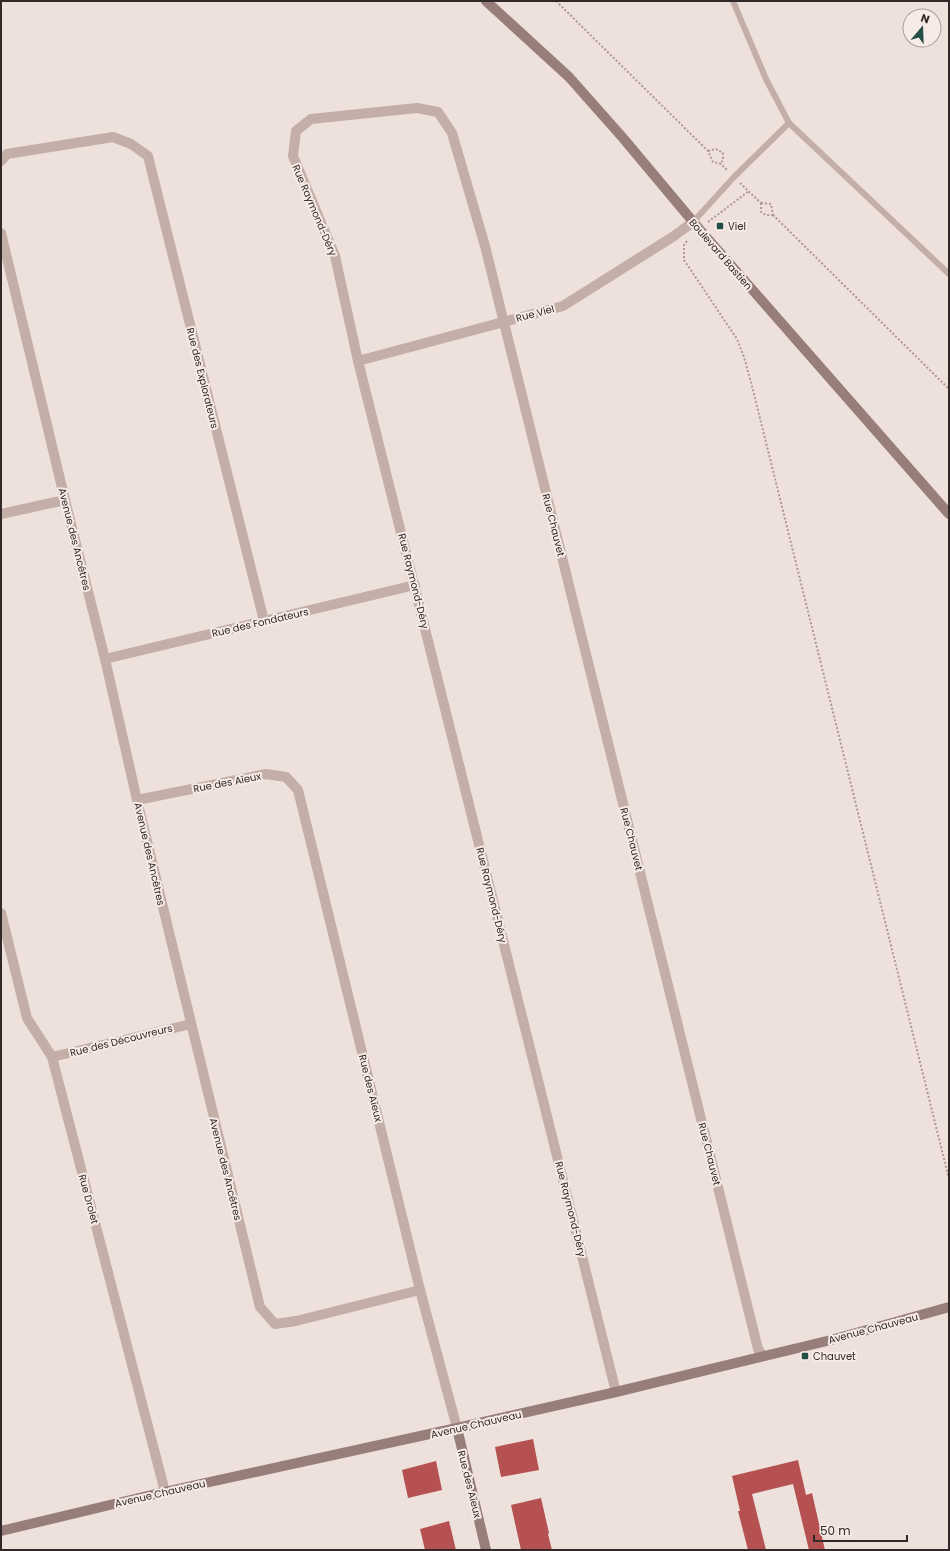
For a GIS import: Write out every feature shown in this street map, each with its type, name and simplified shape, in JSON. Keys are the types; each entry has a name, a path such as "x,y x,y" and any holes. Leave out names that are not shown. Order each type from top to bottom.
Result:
{"main road":[{"name":"Boulevard Bastien","path":"486,1 568,77 622,138 696,226 949,514"},
{"name":"Avenue Chauveau","path":"1,1531 164,1492 616,1392 831,1340 949,1307"},
{"name":"Rue des Aïeux","path":"457,1428 486,1550"}],"street":[{"name":"Rue Raymond-Déry","path":"503,322 485,246 452,133 438,112 417,108 311,118 296,131 293,156 335,256 358,361 616,1392"},
{"name":"Rue des Explorateurs","path":"1,161 7,154 113,137 131,144 148,156 264,621"},
{"name":"Rue Viel","path":"358,361 563,306 674,236 696,226"},
{"name":"Avenue des Ancêtres","path":"1,233 105,659 137,800 260,1307 275,1324 296,1321 420,1290"},
{"name":"Rue Chauvet","path":"503,322 758,1349 763,1356"},
{"path":"1,514 65,500"},
{"name":"Rue des Fondateurs","path":"105,659 415,585"},
{"name":"Rue des Aïeux","path":"137,800 266,774 286,777 298,790 420,1290 457,1428"},
{"name":"Rue Drolet","path":"1,913 27,1018 52,1057 164,1492"},
{"name":"Rue des Découvreurs","path":"52,1057 191,1024"}],"lane":[{"path":"733,1 766,79 789,123 949,274"},
{"path":"696,226 734,177 789,123"}],"path":[{"path":"556,1 708,152 713,162 721,164 728,170"},
{"path":"708,152 716,149 723,153 721,164"},
{"path":"739,182 761,203 771,204 773,215 949,389"},
{"path":"749,191 711,219 696,226 684,245 684,260 737,339 744,357 949,1178"},
{"path":"761,203 761,212 766,215 773,215"}],"building":[{"path":"533,1439 539,1470 501,1477 495,1447"},
{"path":"798,1460 806,1495 812,1493 825,1550 809,1550 793,1484 752,1494 766,1550 748,1550 738,1511 740,1511 732,1476"},
{"path":"436,1461 442,1490 408,1498 402,1470"},
{"path":"541,1498 552,1550 521,1550 511,1505"},
{"path":"449,1521 456,1550 425,1550 420,1529"}],"place":[{"name":"Viel","path":"720,226"},
{"name":"Chauvet","path":"805,1356"}]}
